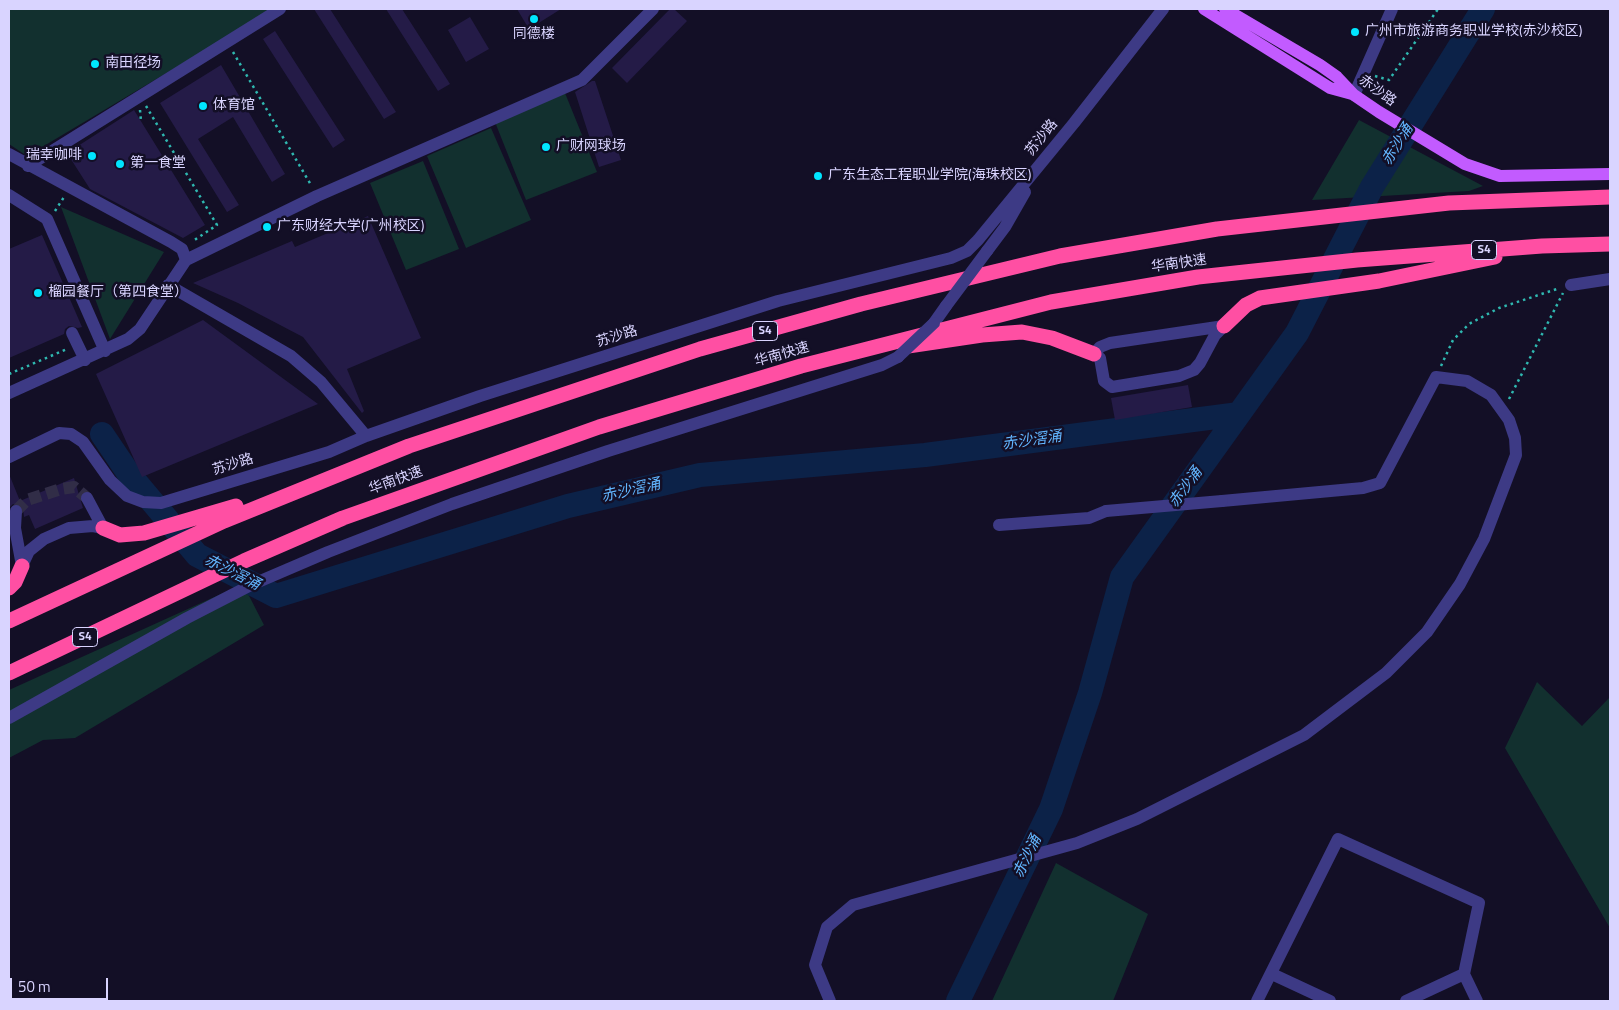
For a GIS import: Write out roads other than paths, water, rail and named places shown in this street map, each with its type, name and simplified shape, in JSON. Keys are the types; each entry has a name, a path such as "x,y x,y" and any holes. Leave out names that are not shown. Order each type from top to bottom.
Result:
{"highway":[{"name":"华南快速","path":"9,621 143,558 220,516 495,416 691,352 861,304 1051,258 1121,244 1384,210 1511,200 1610,197"},
{"name":"华南快速","path":"9,673 244,560 343,518 502,460 695,396 837,356 1051,302 1198,277 1357,260 1553,246 1610,244"},
{"path":"1224,326 1252,301 1291,292 1368,282 1553,246"},
{"path":"837,356 982,335 1022,332 1052,338 1094,354"},
{"path":"103,528 120,535 144,533 220,516"},
{"path":"9,588 15,582 22,566"}],"main road":[{"path":"1204,9 1330,88 1354,95"},
{"name":"赤沙路","path":"1226,9 1320,65 1336,77 1354,95 1418,137 1465,164 1500,176 1610,174"}],"street":[{"path":"28,166 280,9"},
{"path":"9,393 128,339 140,329 184,254 582,80 653,9"},
{"name":"苏沙路","path":"9,457 59,433 71,434 83,442 110,480 127,496 143,502 161,503 329,452 366,436 480,396 778,300 951,258 967,251 978,240 1163,9"},
{"path":"1354,95 1392,9"},
{"path":"9,154 184,254"},
{"path":"9,718 187,618 251,585 298,565 452,504 608,451 882,365 898,357 934,323 1006,227 1041,163"},
{"path":"9,195 47,219 105,351"},
{"path":"1571,285 1610,279"},
{"path":"168,284 291,356 321,382 366,436"},
{"path":"1224,326 1215,334 1200,363 1194,370 1179,376 1112,387 1104,380 1100,358 1094,354 1100,347 1110,343 1224,326"},
{"path":"75,339 85,360"},
{"path":"828,998 815,965 827,927 853,906 976,873 1077,843 1137,819 1304,735 1386,673 1427,632 1460,584 1484,539 1516,454 1515,438 1509,420 1491,395 1467,381 1436,377 1380,483 1363,488 1106,511 1089,518 999,525"},
{"path":"87,498 103,528"},
{"path":"16,510 15,528 22,566"},
{"path":"22,566 29,551 44,538 69,528 93,526 103,528"},
{"path":"1257,1001 1338,839 1479,904 1464,974 1477,1001"},
{"path":"1272,974 1330,1001"},
{"path":"1406,1001 1464,974"}],"waterway":[{"name":"赤沙涌","path":"958,1001 1051,809 1090,693 1122,577 1297,333 1372,187 1483,9"},
{"name":"赤沙滘涌","path":"102,434 129,474 197,555 276,596 568,506 700,475 925,455 1239,414"}],"tunnel":[{"path":"16,511 27,500 61,489 74,487 87,498"}],"place":[{"name":"同德楼","path":"534,19"},
{"name":"广州市旅游商务职业学校(赤沙校区)","path":"1355,32"},
{"name":"南田径场","path":"95,64"},
{"name":"体育馆","path":"203,106"},
{"name":"广财网球场","path":"546,147"},
{"name":"瑞幸咖啡","path":"92,156"},
{"name":"第一食堂","path":"120,164"},
{"name":"广东生态工程职业学院(海珠校区)","path":"818,176"},
{"name":"广东财经大学(广州校区)","path":"267,227"},
{"name":"榴园餐厅（第四食堂）","path":"38,293"}]}
